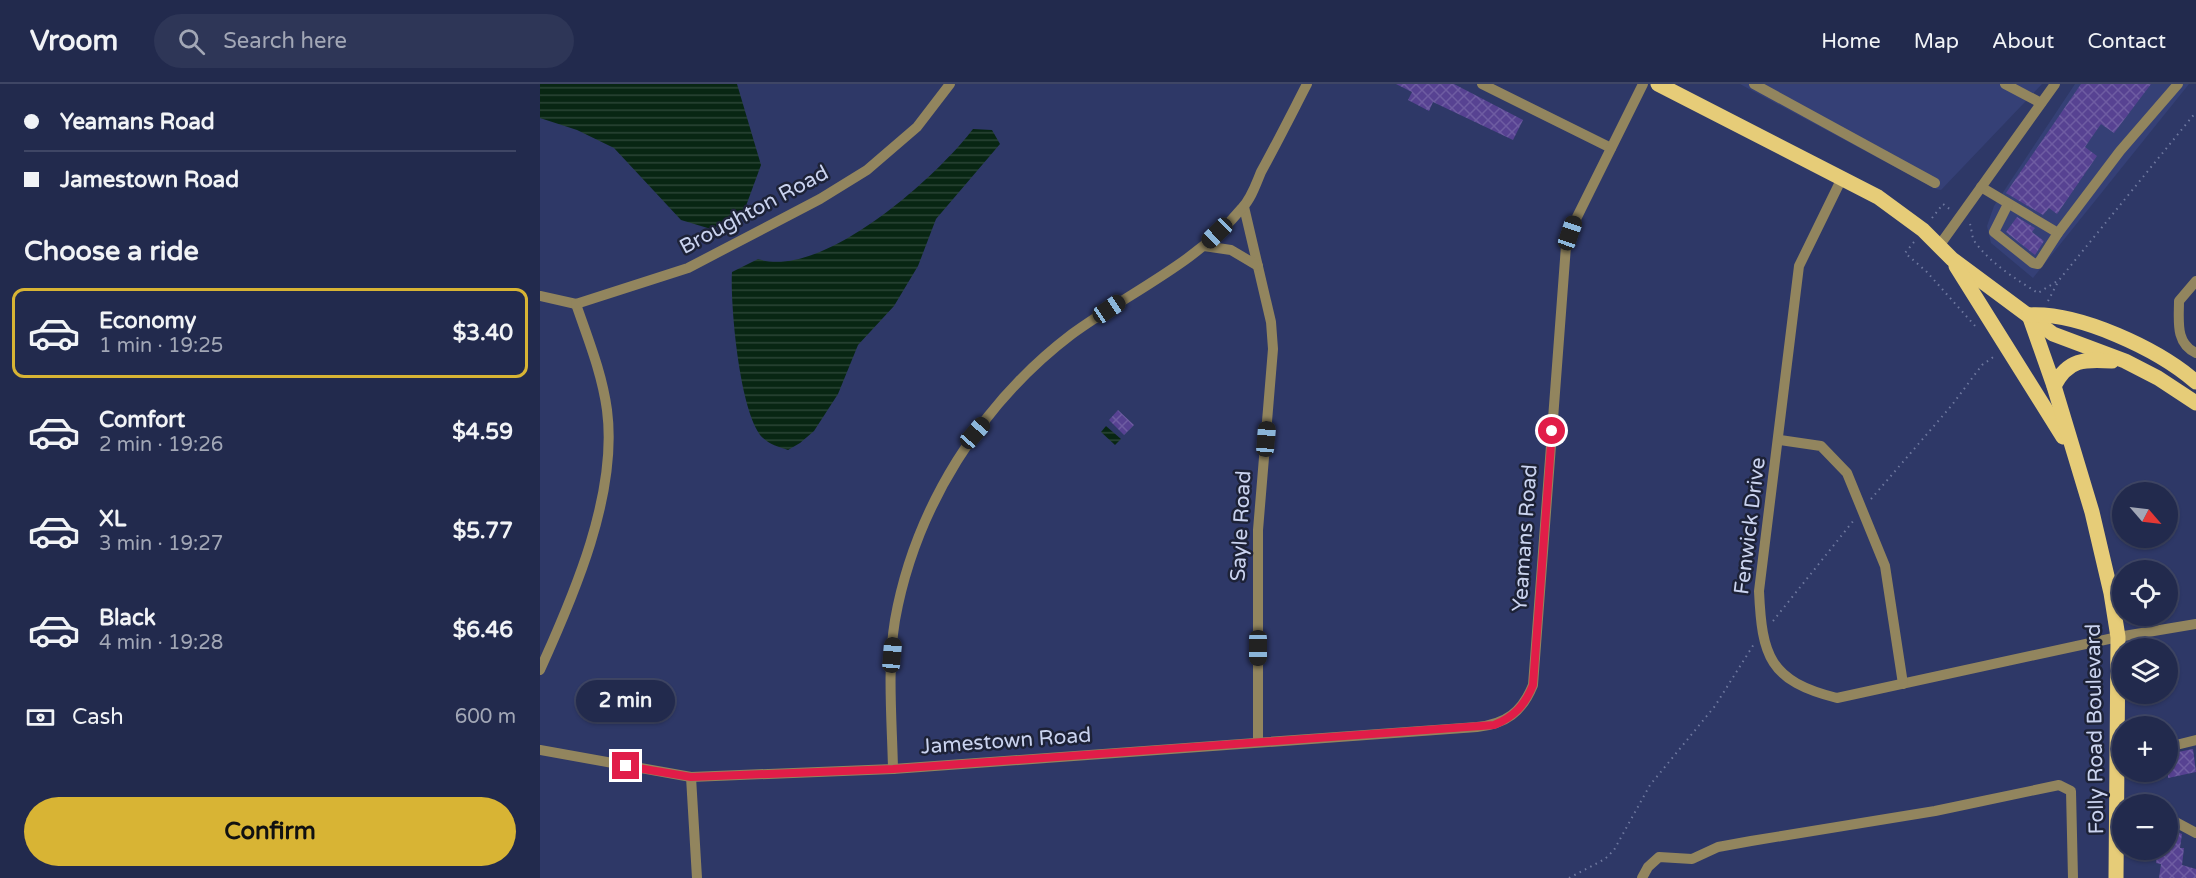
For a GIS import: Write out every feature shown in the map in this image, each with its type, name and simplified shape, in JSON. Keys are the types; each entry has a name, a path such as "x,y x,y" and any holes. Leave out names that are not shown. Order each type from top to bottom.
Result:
{"main road":[{"name":"Folly Road Boulevard","path":"1658,84 1842,177 1902,214 1952,258 2029,315 2054,386 2092,512 2118,637 2119,716"},
{"name":"Folly Road Boulevard","path":"1952,258 1982,310 2043,402 2074,457"},
{"path":"2029,315 2053,334 2125,361 2158,378 2196,403"},
{"path":"2029,315 2061,316 2134,343 2175,364 2196,382"},
{"path":"2054,386 2068,366 2097,360 2125,361"},
{"name":"Folly Road Boulevard","path":"2117,870 2121,878"}],"street":[{"name":"Broughton Road","path":"576,304 688,268 820,199 867,170 917,127 950,84"},
{"path":"893,769 891,673 895,621 914,544 940,490 975,433 1023,377 1071,335 1204,246 1244,207 1307,84"},
{"path":"1482,84 1611,148"},
{"name":"Yeamans Road","path":"1477,727 1494,725 1509,719 1526,701 1533,685 1566,246 1575,221 1643,84"},
{"path":"1754,84 1935,183"},
{"path":"2005,84 2041,103"},
{"path":"1939,246 2055,84"},
{"path":"2008,204 1994,232 2033,263 2038,264 2058,233 2120,152 2178,84"},
{"name":"Fenwick Drive","path":"1842,177 1799,266 1780,440 1759,591 1761,635 1777,669 1816,693 1837,698 2118,637 2196,624"},
{"path":"1981,187 2058,233"},
{"name":"Sayle Road","path":"1244,207 1271,322 1273,349 1258,530 1258,742"},
{"path":"1204,246 1231,249 1258,266"},
{"path":"2196,281 2179,301 2181,340 2187,349 2196,353"},
{"path":"540,296 576,304 595,356 607,411 606,481 592,533 564,618 540,670"},
{"path":"1780,440 1821,446 1847,473 1885,566 1903,684"},
{"name":"Jamestown Road","path":"540,750 691,777 893,769 1477,727"},
{"path":"2178,745 2196,741"},
{"path":"691,777 697,878"},
{"path":"1642,878 1648,867 1659,857 1692,859 1718,848 1751,841 1935,812 2059,785 2071,791 2073,878"},
{"path":"2178,823 2196,833"}],"path":[{"path":"2029,315 2051,299 2059,280 2196,112"},
{"path":"2038,293 2059,280"},
{"path":"1569,878 1605,859 1614,850 1650,785 1715,706 1761,635 1862,510 1952,405 1982,364 1997,354"}],"shaded area":[{"path":"540,84 737,84 761,165 743,214 711,229 681,220 614,148 577,130 540,118"},
{"path":"1740,84 2042,84 1941,190"},
{"path":"2075,84 2189,84 2033,278 1991,243 1987,226 1994,206"},
{"path":"973,129 992,130 1000,144 936,219 918,266 894,306 858,345 838,394 814,431 788,450 768,442 755,426 743,385 735,333 732,272 758,259 784,261 813,254 844,240 876,220 906,197 956,150"},
{"path":"1106,426 1121,439 1115,445 1101,432"}],"building":[{"path":"1396,84 1454,84 1523,120 1513,140 1433,102 1429,111 1408,100 1412,92"},
{"path":"2081,84 2151,84 2114,133 2101,124 2085,147 2097,156 2057,214 2049,208 2043,215 2006,193"},
{"path":"2017,217 2035,228 2032,232 2044,241 2035,255 2006,232"},
{"path":"1118,410 1134,425 1124,435 1109,420"},
{"path":"2193,749 2196,772 2178,776 2178,752"},
{"path":"2178,832 2182,834 2180,848 2184,848 2182,865 2196,869 2196,878 2159,878 2161,864 2156,863 2156,860 2178,860"}],"route":[{"path":"626,766 691,777 893,769 1494,725 1509,719 1526,701 1533,685 1552,431"}]}
